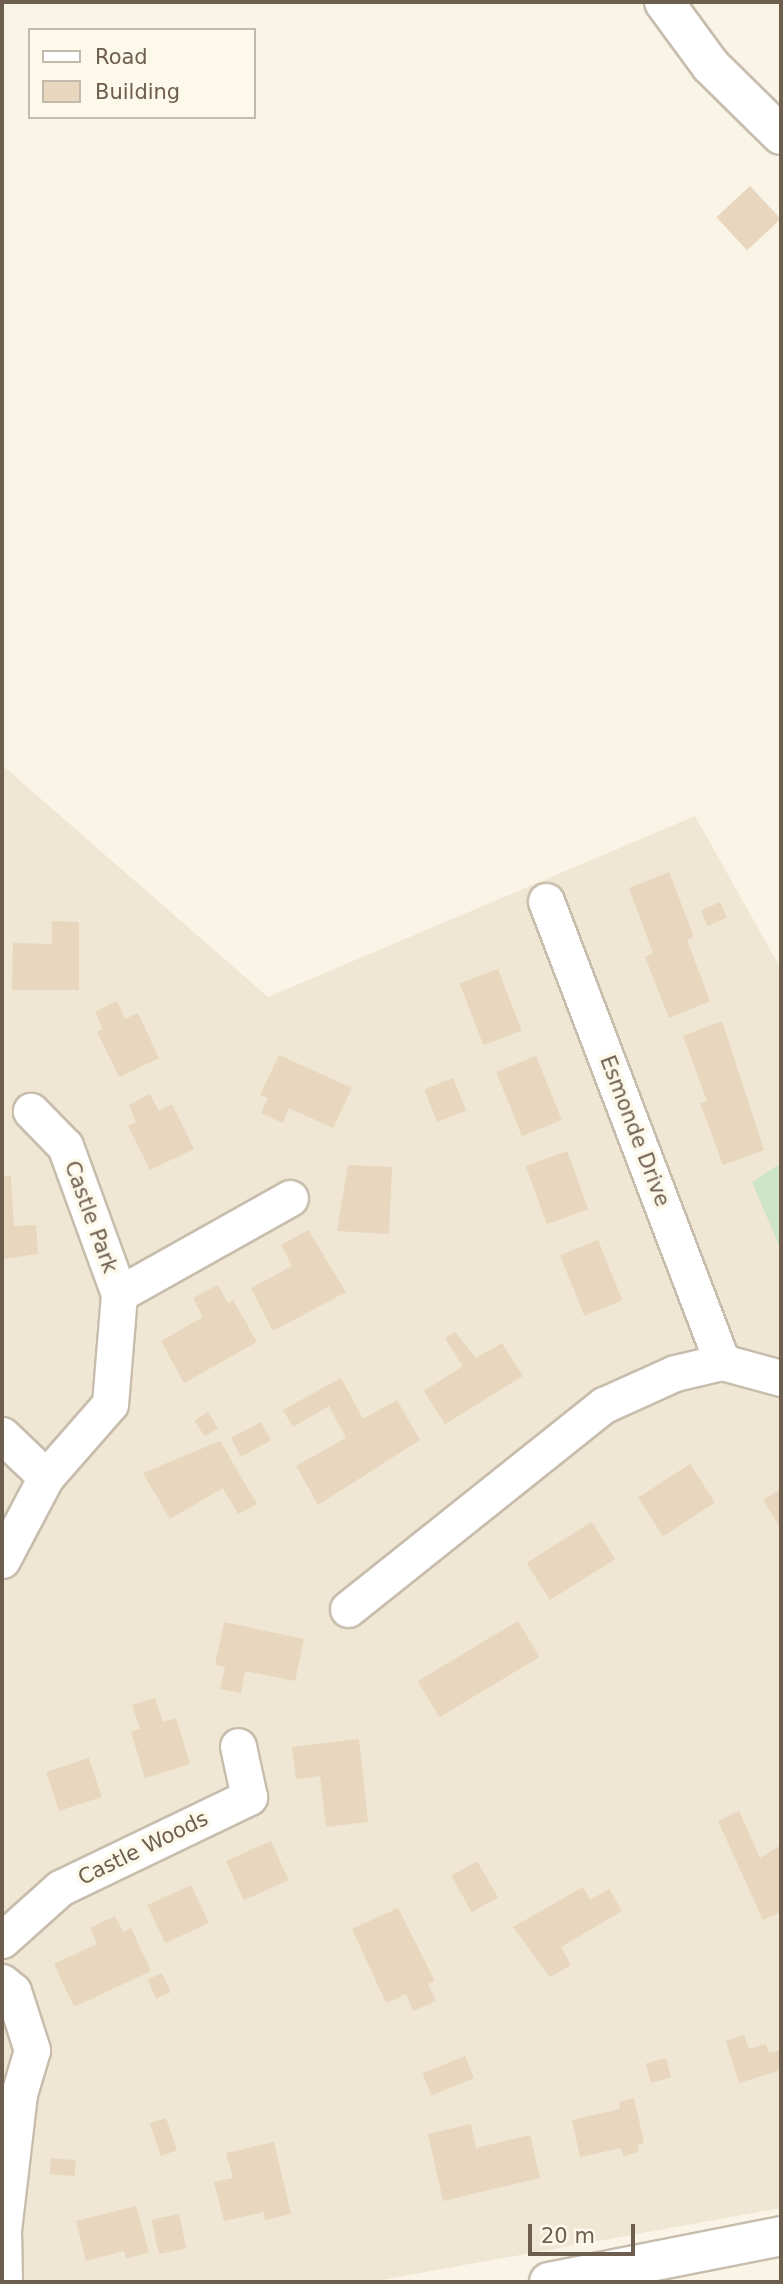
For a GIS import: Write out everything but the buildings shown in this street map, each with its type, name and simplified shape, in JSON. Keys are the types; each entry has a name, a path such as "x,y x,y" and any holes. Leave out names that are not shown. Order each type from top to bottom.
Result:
{"street":[{"path":"664,2 711,66 781,135"},
{"name":"Esmonde Drive","path":"546,901 722,1362"},
{"name":"Castle Park","path":"31,1111 65,1146 119,1294 110,1404 46,1477"},
{"name":"Castle Park","path":"119,1294 290,1198"},
{"path":"348,1609 604,1405 676,1373 722,1362 781,1378"},
{"path":"2,1435 46,1477 2,1560"},
{"name":"Castle Woods","path":"2,1940 60,1888 248,1797 237,1745"},
{"path":"2,1982 13,1991 32,2050 14,2135 3,2230 4,2282"},
{"path":"550,2282 781,2236"}],"shaded area":[{"path":"2,765 268,997 695,816 781,969 781,2208 370,2282 2,2282"}],"green space":[{"path":"781,1163 781,1250 752,1182"}]}
